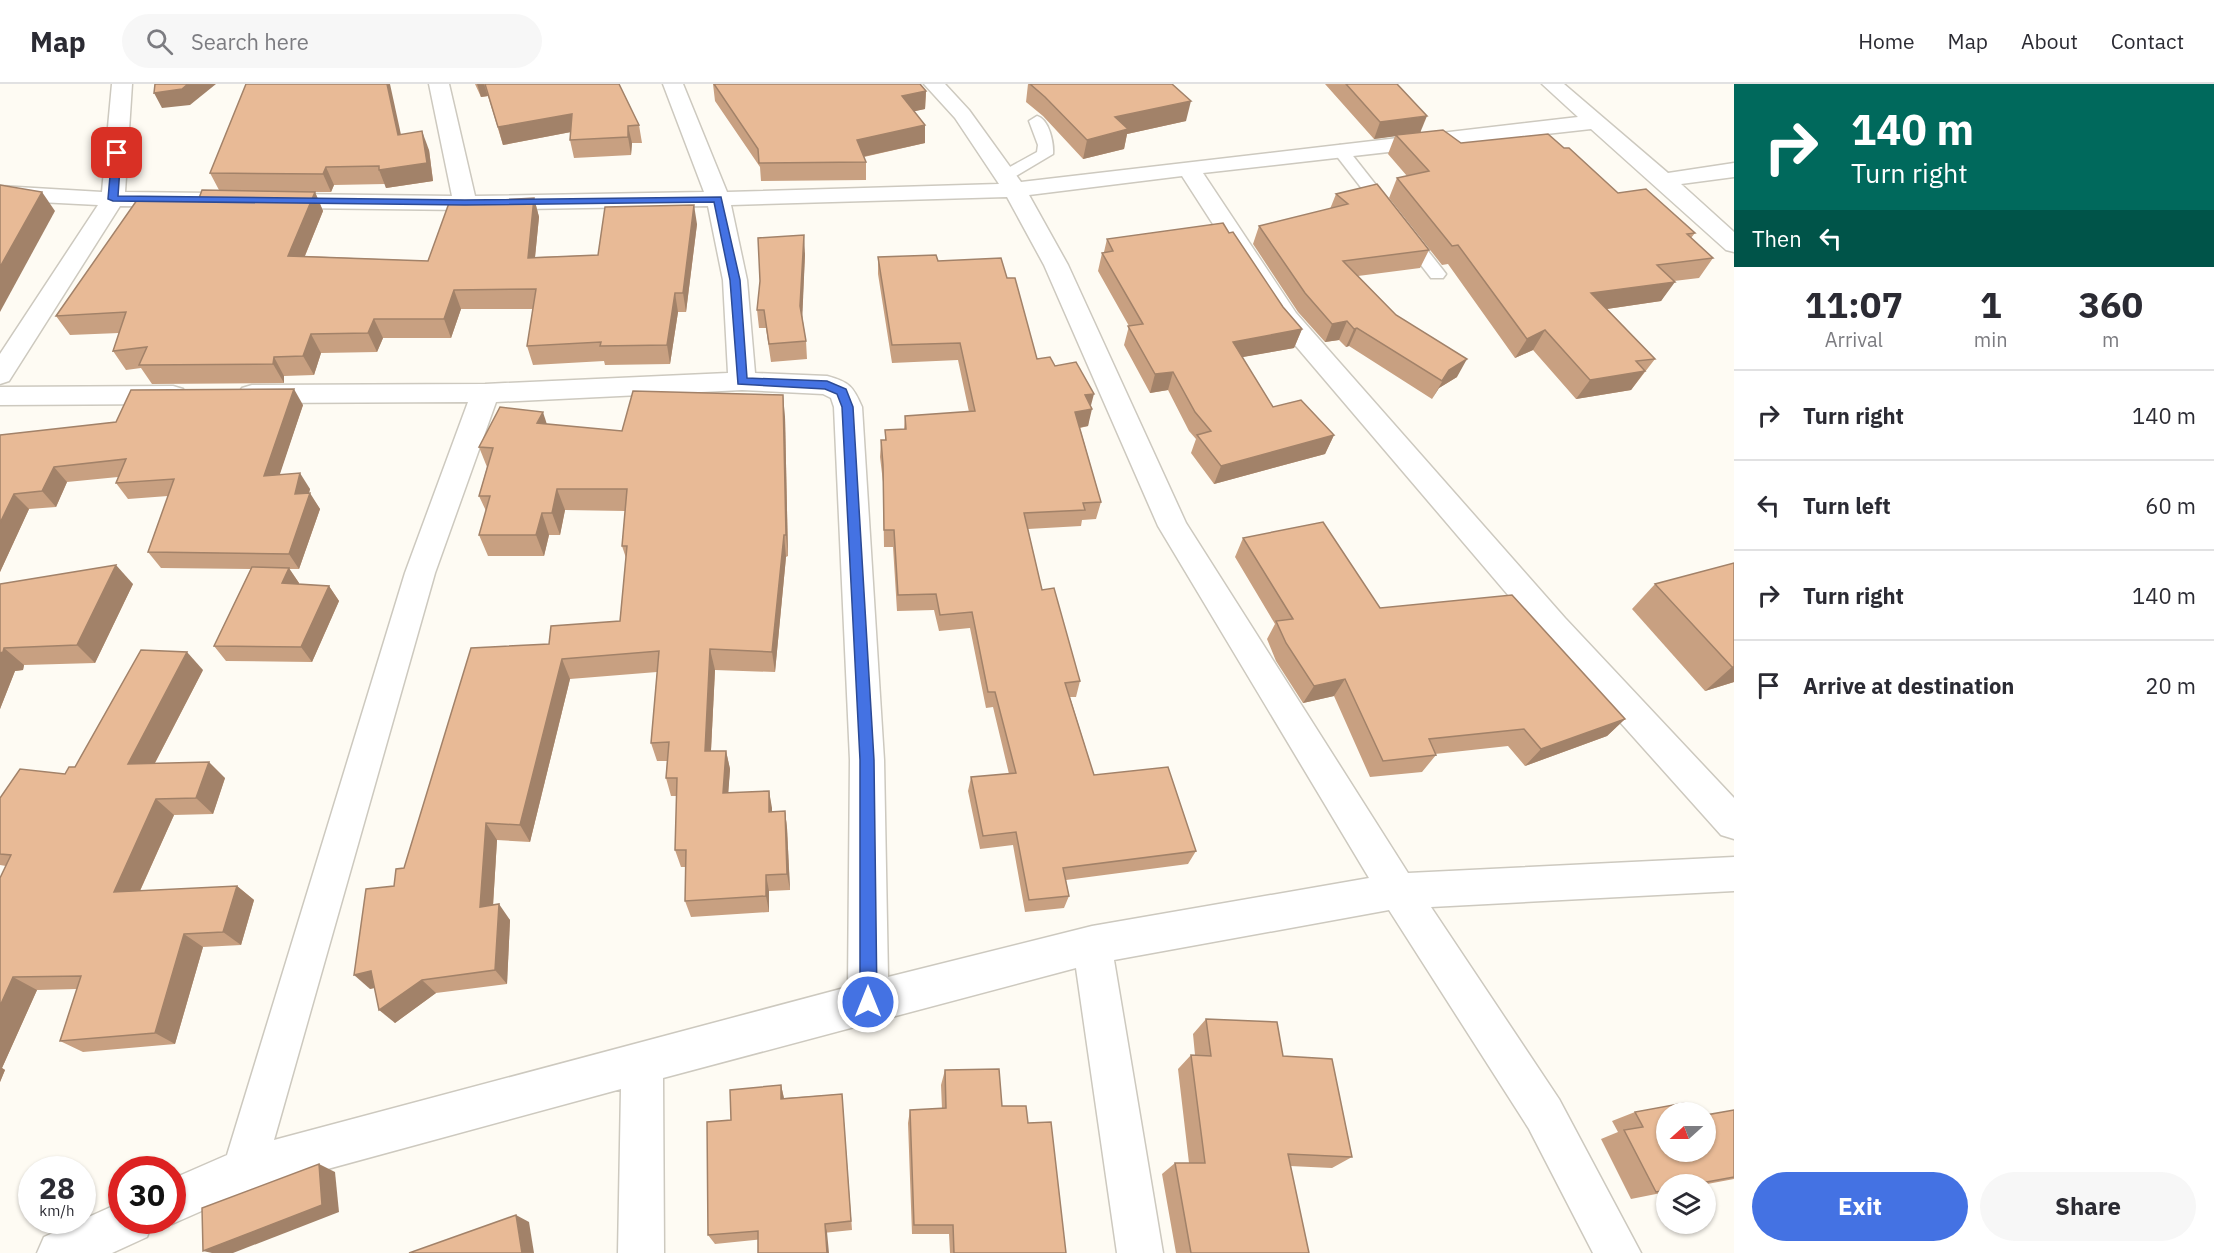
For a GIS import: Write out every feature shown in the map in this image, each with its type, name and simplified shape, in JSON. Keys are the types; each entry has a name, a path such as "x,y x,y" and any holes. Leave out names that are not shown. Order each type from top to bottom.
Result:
{"street":[{"path":"0,375 7,351 113,199 122,84"},
{"path":"440,84 465,202"},
{"path":"674,84 718,199 735,280 742,381"},
{"path":"934,84 962,114 1010,183 1056,265 1173,526 1398,891 1544,1114 1618,1253"},
{"path":"1552,84 1734,244"},
{"path":"0,193 113,199 465,202 718,199 1010,183 1189,169 1595,122"},
{"path":"1189,169 1287,319 1554,627 1734,823"},
{"path":"1663,180 1734,170"},
{"path":"0,396 485,393 742,381 827,385 842,392 848,407 867,760 868,1002"},
{"path":"244,1170 420,573 485,393"},
{"path":"186,1196 244,1170 868,1002 1092,945 1398,891 1734,874"},
{"path":"1092,945 1140,1253"},
{"path":"640,1253 642,1064"},
{"path":"60,1253 108,1231"}],"lane":[{"path":"1010,183 1045,154 1046,145 1037,121"},
{"path":"1340,150 1437,274"}],"building":[{"path":"155,84 188,84 182,89 154,93"},
{"path":"246,84 387,84 398,135 422,131 427,163 379,170 379,166 326,167 323,174 210,173"},
{"path":"485,84 619,84 639,125 628,126 628,137 570,140 572,114 498,127"},
{"path":"714,84 920,84 926,91 902,96 925,125 857,140 866,162 759,163 758,149"},
{"path":"1030,84 1172,84 1191,101 1115,117 1128,129 1087,140"},
{"path":"1346,84 1397,84 1427,116 1380,122"},
{"path":"1443,130 1461,143 1548,134 1564,148 1569,148 1618,193 1646,189 1695,233 1687,234 1713,258 1657,265 1675,282 1591,293 1655,359 1636,361 1645,371 1590,380 1545,330 1527,339 1458,245 1452,246 1397,178 1429,171 1396,135"},
{"path":"1377,184 1429,250 1343,261 1396,315 1467,359 1449,370 1442,381 1357,328 1354,329 1347,321 1332,324 1305,293 1259,226 1348,204 1336,194"},
{"path":"0,185 42,192 0,267"},
{"path":"202,190 315,192 288,256 428,261 449,203 534,198 528,258 598,255 605,207 694,205 683,293 675,293 667,345 600,346 601,342 527,346 536,289 454,290 444,319 374,319 368,333 311,334 303,356 274,357 273,364 139,365 147,347 113,351 126,312 56,316 137,200 198,201"},
{"path":"1223,223 1229,233 1233,232 1283,307 1302,329 1233,342 1273,407 1301,400 1334,435 1221,466 1197,435 1211,431 1195,412 1173,372 1155,374 1128,326 1143,324 1102,253 1113,251 1107,239"},
{"path":"804,235 800,306 806,341 769,344 764,310 757,310 760,281 758,238"},
{"path":"936,255 938,261 1001,258 1007,278 1015,278 1037,359 1050,357 1055,366 1076,362 1094,394 1085,395 1092,409 1075,412 1101,502 1083,503 1085,510 1024,513 1042,590 1054,588 1080,681 1065,683 1094,775 1168,767 1196,851 1063,868 1069,896 1029,900 1016,832 983,836 971,777 1016,773 995,692 988,692 972,612 940,615 936,594 898,595 894,530 884,530 881,440 886,440 885,430 906,429 905,416 975,411 960,343 892,345 878,257"},
{"path":"294,389 264,476 300,473 295,494 310,493 289,554 148,552 174,479 116,483 126,459 54,467 42,491 14,494 0,523 0,435 116,422 131,390"},
{"path":"633,391 783,395 786,535 784,535 772,652 710,649 705,751 726,751 723,793 769,791 769,812 785,811 787,874 766,875 766,896 685,901 686,850 675,850 677,778 666,778 669,742 651,743 659,651 562,659 520,825 486,823 480,907 499,904 495,970 422,980 379,1010 371,971 354,975 366,889 394,886 396,869 404,868 471,648 549,644 551,626 620,621 627,546 622,546 627,489 557,489 552,513 542,513 536,535 479,535 490,496 479,496 493,448 479,447 500,407 543,412 537,423 622,431"},
{"path":"1323,522 1380,608 1512,595 1625,719 1541,749 1524,729 1429,739 1436,755 1383,761 1345,679 1314,686 1286,643 1276,621 1293,619 1243,538"},
{"path":"1734,563 1734,667 1732,667 1655,584"},
{"path":"116,565 77,645 4,648 0,653 0,584"},
{"path":"252,567 289,568 282,583 329,586 301,647 214,646"},
{"path":"141,650 187,652 128,764 209,762 196,798 156,799 114,892 237,886 223,932 184,934 155,1033 60,1041 81,976 13,977 0,1006 0,878 11,855 0,854 0,798 20,769 65,774 69,767 75,767"},
{"path":"1206,1019 1277,1022 1283,1056 1332,1059 1352,1157 1288,1154 1309,1253 1191,1253 1175,1163 1205,1163 1191,1055 1211,1056"},
{"path":"999,1069 1002,1106 1026,1106 1028,1123 1051,1122 1066,1253 954,1253 953,1225 914,1225 910,1110 946,1108 945,1070"},
{"path":"781,1085 781,1099 842,1094 851,1221 825,1224 827,1253 758,1253 758,1231 708,1235 707,1122 731,1120 730,1090"},
{"path":"1656,1108 1656,1162 1716,1162 1716,1113 1734,1110 1734,1177 1716,1180 1716,1174 1656,1174 1656,1192 1624,1130 1643,1127 1635,1112"},
{"path":"319,1164 322,1205 203,1251 202,1208"},
{"path":"516,1215 522,1253 409,1253"}],"route":[{"path":"117,153 113,199 465,202 718,199 735,280 742,381 827,385 842,392 848,407 867,760 868,1002"}]}
